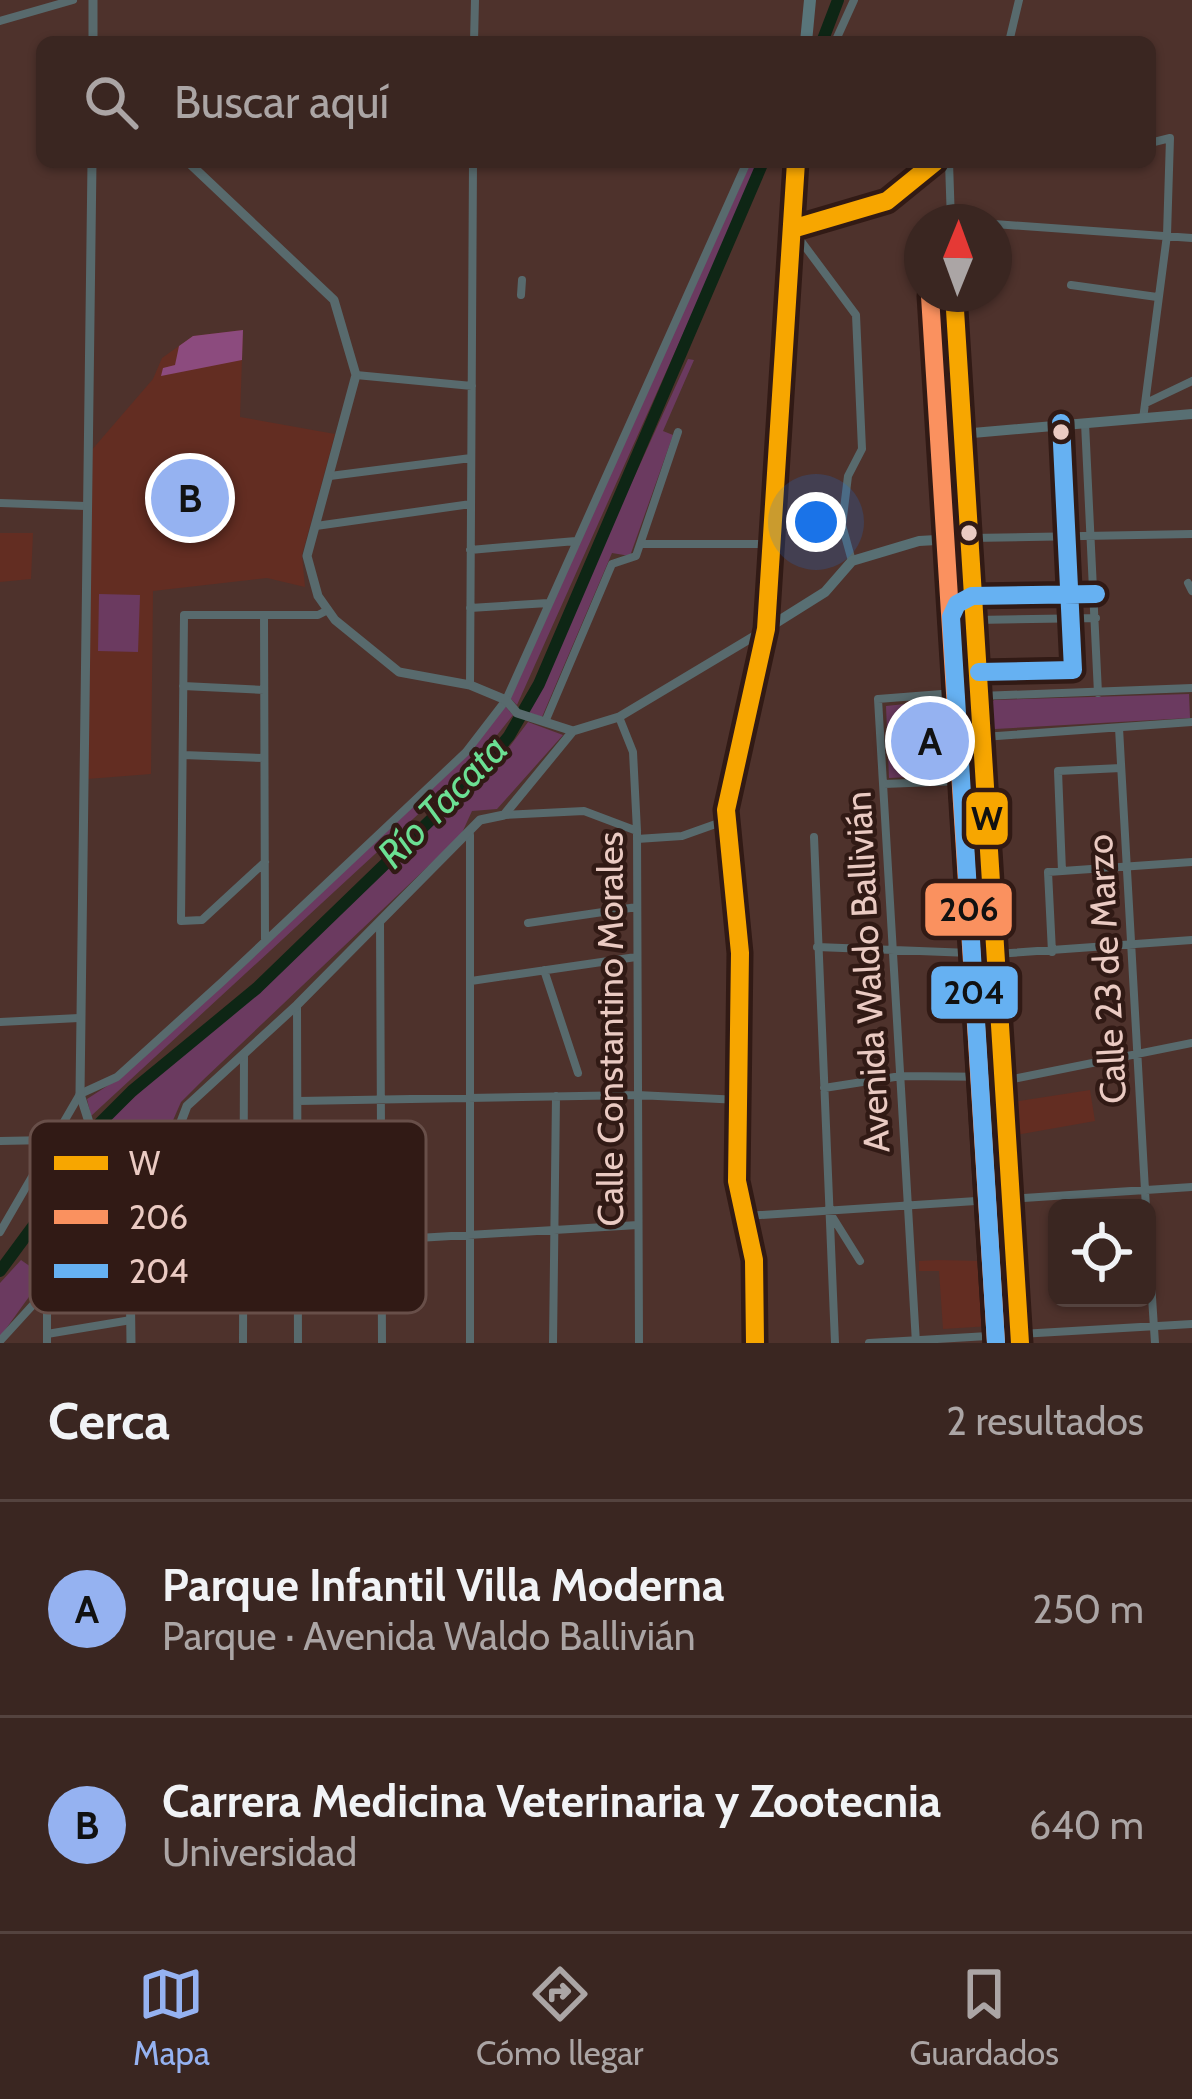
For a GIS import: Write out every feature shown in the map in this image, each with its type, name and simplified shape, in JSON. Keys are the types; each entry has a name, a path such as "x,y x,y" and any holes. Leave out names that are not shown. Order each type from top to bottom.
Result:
{"main road":[{"path":"807,36 810,0"},
{"path":"755,1343 754,1260 737,1180 740,953 727,820 766,629 796,168"},
{"path":"766,629 825,592 852,560 919,541 971,538 962,434 1192,414"}],"street":[{"path":"0,21 73,0"},
{"path":"475,0 475,36"},
{"path":"838,36 854,0"},
{"path":"1010,36 1018,0"},
{"path":"93,36 95,3"},
{"path":"1143,419 1168,235 1170,138 1156,142"},
{"path":"88,1121 80,1094 79,1018 92,168"},
{"path":"194,168 334,300 356,375 307,556 311,580 328,610 399,672 470,685 506,700 521,714 573,731 619,717 766,629"},
{"path":"470,685 473,168"},
{"path":"62,1121 80,1094 117,1076 466,752 506,700 744,168"},
{"path":"852,560 842,525 848,476 862,449 856,315 792,229 887,201 928,168"},
{"path":"949,168 950,204"},
{"path":"1012,225 1192,238"},
{"path":"521,295 522,280"},
{"path":"1071,285 1157,297"},
{"path":"955,312 962,434"},
{"path":"356,375 472,386"},
{"path":"1145,404 1192,381"},
{"path":"1084,422 1094,538 1098,693"},
{"path":"544,724 612,564 635,556 641,544 678,432"},
{"path":"330,476 471,458"},
{"path":"0,503 86,506"},
{"path":"316,526 471,504"},
{"path":"1019,1338 971,538 1192,533"},
{"path":"470,550 576,541"},
{"path":"641,544 772,544"},
{"path":"470,608 548,603"},
{"path":"265,862 202,920 181,921 184,615 318,615 328,610"},
{"path":"264,615 265,940"},
{"path":"975,620 1096,618"},
{"path":"183,686 264,690"},
{"path":"980,694 1192,688"},
{"name":"Avenida Waldo Ballivián","path":"916,1342 878,699 980,694"},
{"name":"Calle Constantino Morales","path":"619,717 633,752 637,835 639,1343"},
{"path":"983,736 1192,722"},
{"name":"Calle 23 de Marzo","path":"1119,728 1146,1199"},
{"path":"504,815 573,731"},
{"path":"182,755 264,758"},
{"path":"1062,871 1058,771 1121,768"},
{"path":"884,784 985,780"},
{"path":"182,1121 187,1106 297,1004 480,820 584,811 637,835 682,836 727,820"},
{"path":"470,835 470,1343"},
{"path":"814,837 835,1343"},
{"path":"1052,952 1048,872 1192,862"},
{"path":"528,923 637,907"},
{"path":"380,920 381,1121"},
{"path":"817,947 996,955 1192,940"},
{"path":"471,981 636,957"},
{"path":"544,970 578,1073"},
{"path":"297,1004 299,1121"},
{"path":"0,1022 79,1018"},
{"path":"824,1088 901,1076 1003,1079 1192,1043"},
{"path":"244,1053 245,1121"},
{"path":"298,1100 637,1095 740,1100"},
{"path":"553,1343 556,1096"},
{"path":"0,1141 30,1140"},
{"path":"0,1232 30,1177"},
{"path":"744,1216 1192,1187"},
{"path":"829,1212 860,1261 831,1261"},
{"path":"426,1240 638,1225"},
{"path":"1153,1307 1155,1343"},
{"path":"0,1342 30,1308"},
{"path":"131,1313 131,1343"},
{"path":"243,1313 243,1343"},
{"path":"298,1313 298,1343"},
{"path":"382,1313 382,1343"},
{"path":"47,1338 131,1320"},
{"path":"869,1343 1019,1338 1192,1324"}],"shaded area":[{"path":"748,168 757,168 517,705 509,697"},
{"path":"243,330 240,417 335,434 302,555 305,587 267,578 153,591 151,774 87,779 90,452 153,379 162,358 193,336"},
{"path":"243,330 242,360 161,376 163,368 175,365 179,346 193,336"},
{"path":"688,359 694,360 663,431 673,435 630,556 612,553 542,717 527,712"},
{"path":"0,533 33,533 31,579 0,582"},
{"path":"99,594 140,595 138,652 98,651"},
{"path":"1189,694 1190,718 995,729 988,724 988,706 994,700"},
{"path":"971,697 976,774 889,778 886,706"},
{"path":"505,706 513,715 478,759 91,1116 87,1099 118,1079 466,756"},
{"path":"528,722 563,735 497,809 472,811 461,835 203,1080 181,1102 173,1121 108,1121 414,843 498,762"},
{"path":"1090,1090 1095,1121 1016,1135 1013,1102"},
{"path":"21,1260 30,1266 30,1295 0,1337 0,1283"},
{"path":"919,1261 984,1261 985,1295 1007,1302 1007,1325 943,1329 939,1271 919,1271"}],"waterway":[{"name":"Río Tacata","path":"824,36 838,0"},
{"name":"Río Tacata","path":"102,1121 257,988 475,777 509,736 539,684 760,168"},
{"name":"Río Tacata","path":"0,1271 30,1230"}],"transit line":[{"name":"W","path":"755,1343 754,1260 737,1181 740,953 726,810 766,629 796,168"},
{"name":"W","path":"792,229 887,201 928,168"},
{"name":"206","path":"931,312 996,1343"},
{"name":"W","path":"955,312 1020,1343"},
{"name":"204","path":"979,672 1073,670 1061,423"},
{"name":"204","path":"996,1343 951,617 957,604 972,596 1096,594"}],"place":[{"name":"Carrera Medicina Veterinaria y Zootecnia","path":"190,498"},
{"name":"Parque Infantil Villa Moderna","path":"930,741"}]}
